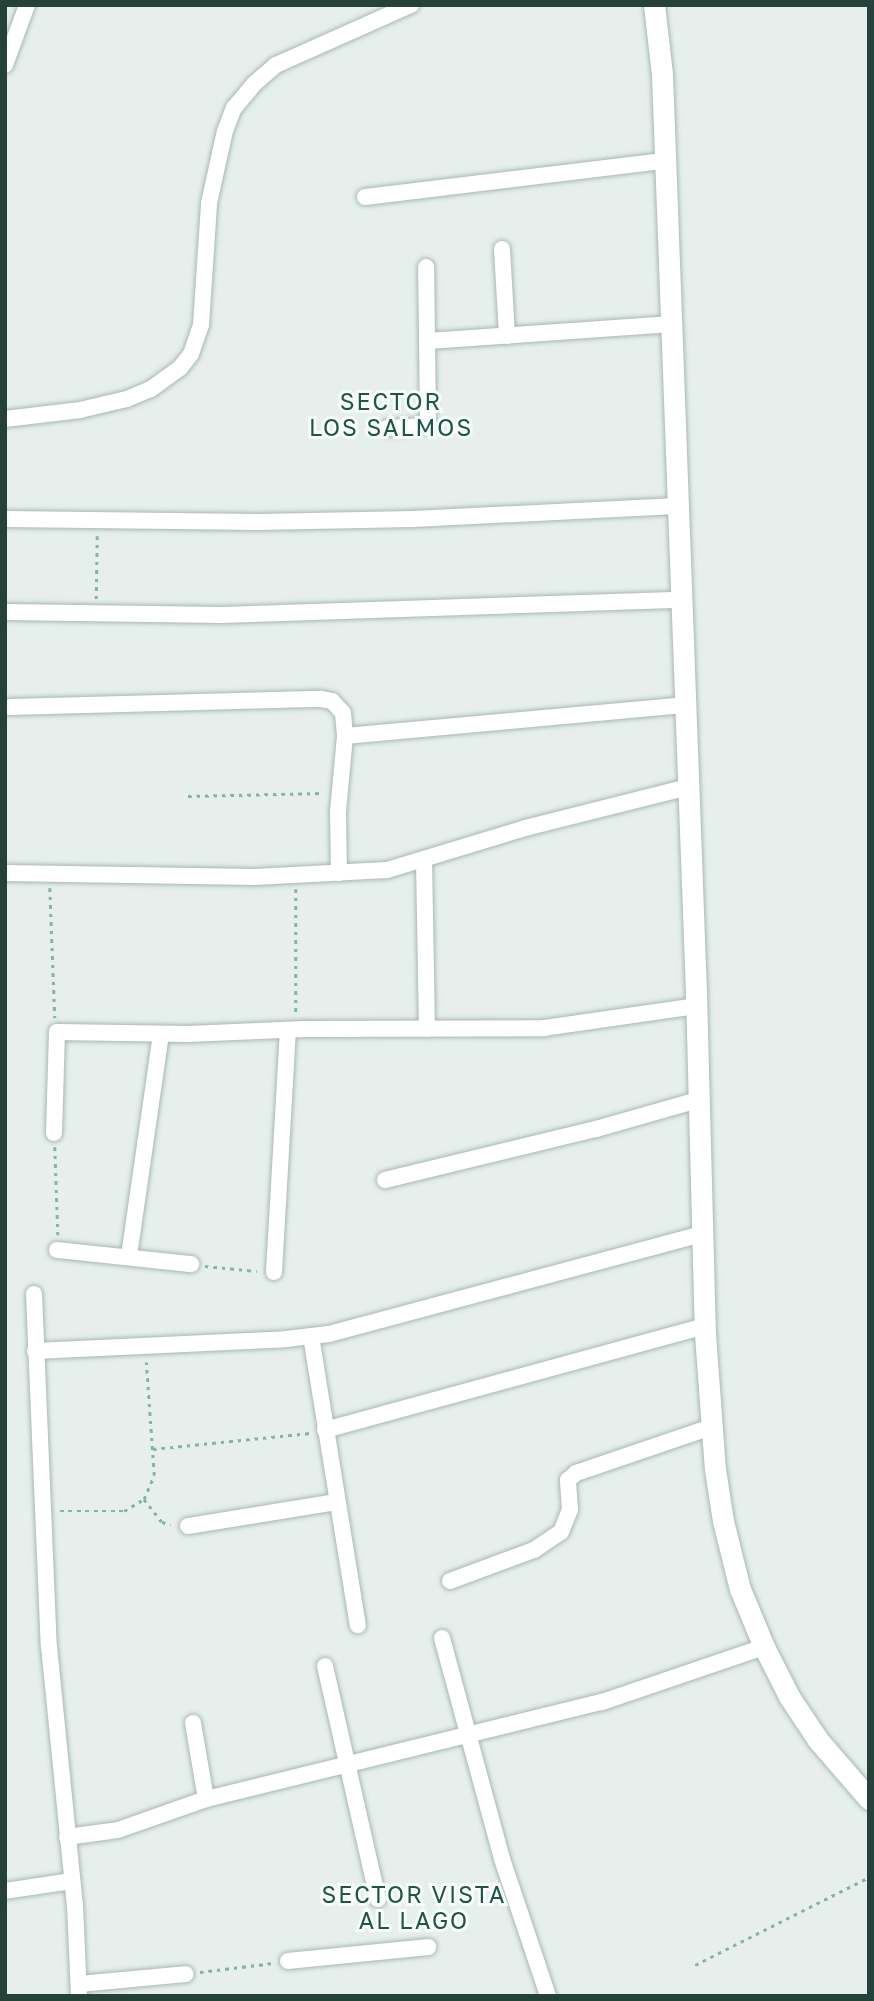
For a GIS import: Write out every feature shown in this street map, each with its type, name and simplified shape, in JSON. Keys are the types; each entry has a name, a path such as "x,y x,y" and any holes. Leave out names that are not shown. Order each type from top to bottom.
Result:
{"street":[{"path":"5,65 27,5"},
{"path":"5,419 80,410 127,399 151,389 180,368 191,354 201,325 209,203 225,131 234,108 254,83 276,65 411,5"},
{"path":"654,5 662,74 705,1326 711,1427 719,1499 740,1589 764,1647 790,1698 818,1740 869,1799"},
{"path":"365,197 664,161"},
{"path":"502,249 507,336"},
{"path":"387,428 422,426 428,421 426,267"},
{"path":"429,341 671,324"},
{"path":"5,519 413,519 677,506"},
{"path":"5,612 394,612 681,600"},
{"path":"10,707 321,699 339,706 343,713 345,736 340,792 339,873"},
{"path":"345,736 685,705"},
{"path":"5,873 296,874 387,870 525,828 688,787"},
{"path":"425,859 427,1029"},
{"path":"54,1133 57,1032 161,1034 544,1028 696,1006"},
{"path":"274,1272 292,1030"},
{"path":"129,1256 161,1034"},
{"path":"385,1180 596,1129 698,1100"},
{"path":"35,1351 311,1336 432,1308 702,1234"},
{"path":"57,1250 191,1264"},
{"path":"33,1294 49,1646 72,1881 79,1990 186,1974"},
{"path":"325,1430 705,1326"},
{"path":"311,1336 358,1625"},
{"path":"450,1581 534,1550 561,1532 570,1510 568,1480 576,1473 711,1427"},
{"path":"188,1526 337,1502"},
{"path":"442,1638 502,1859 548,1996"},
{"path":"67,1837 118,1830 206,1798 469,1737 602,1702 764,1647"},
{"path":"325,1666 378,1899"},
{"path":"193,1723 206,1798"},
{"path":"5,1891 72,1881"},
{"path":"288,1961 428,1947"}],"path":[{"path":"96,613 97,520"},
{"path":"188,796 340,792"},
{"path":"50,874 57,1032"},
{"path":"292,1030 296,874"},
{"path":"54,1133 57,1250"},
{"path":"191,1264 274,1272"},
{"path":"43,1510 124,1511 144,1499 154,1475 146,1344"},
{"path":"153,1449 325,1430"},
{"path":"144,1499 162,1522 188,1526"},
{"path":"695,1965 869,1877"},
{"path":"186,1974 288,1961"}],"district":[{"name":"SECTOR LOS SALMOS","path":"391,414"},
{"name":"SECTOR VISTA AL LAGO","path":"414,1907"}]}
